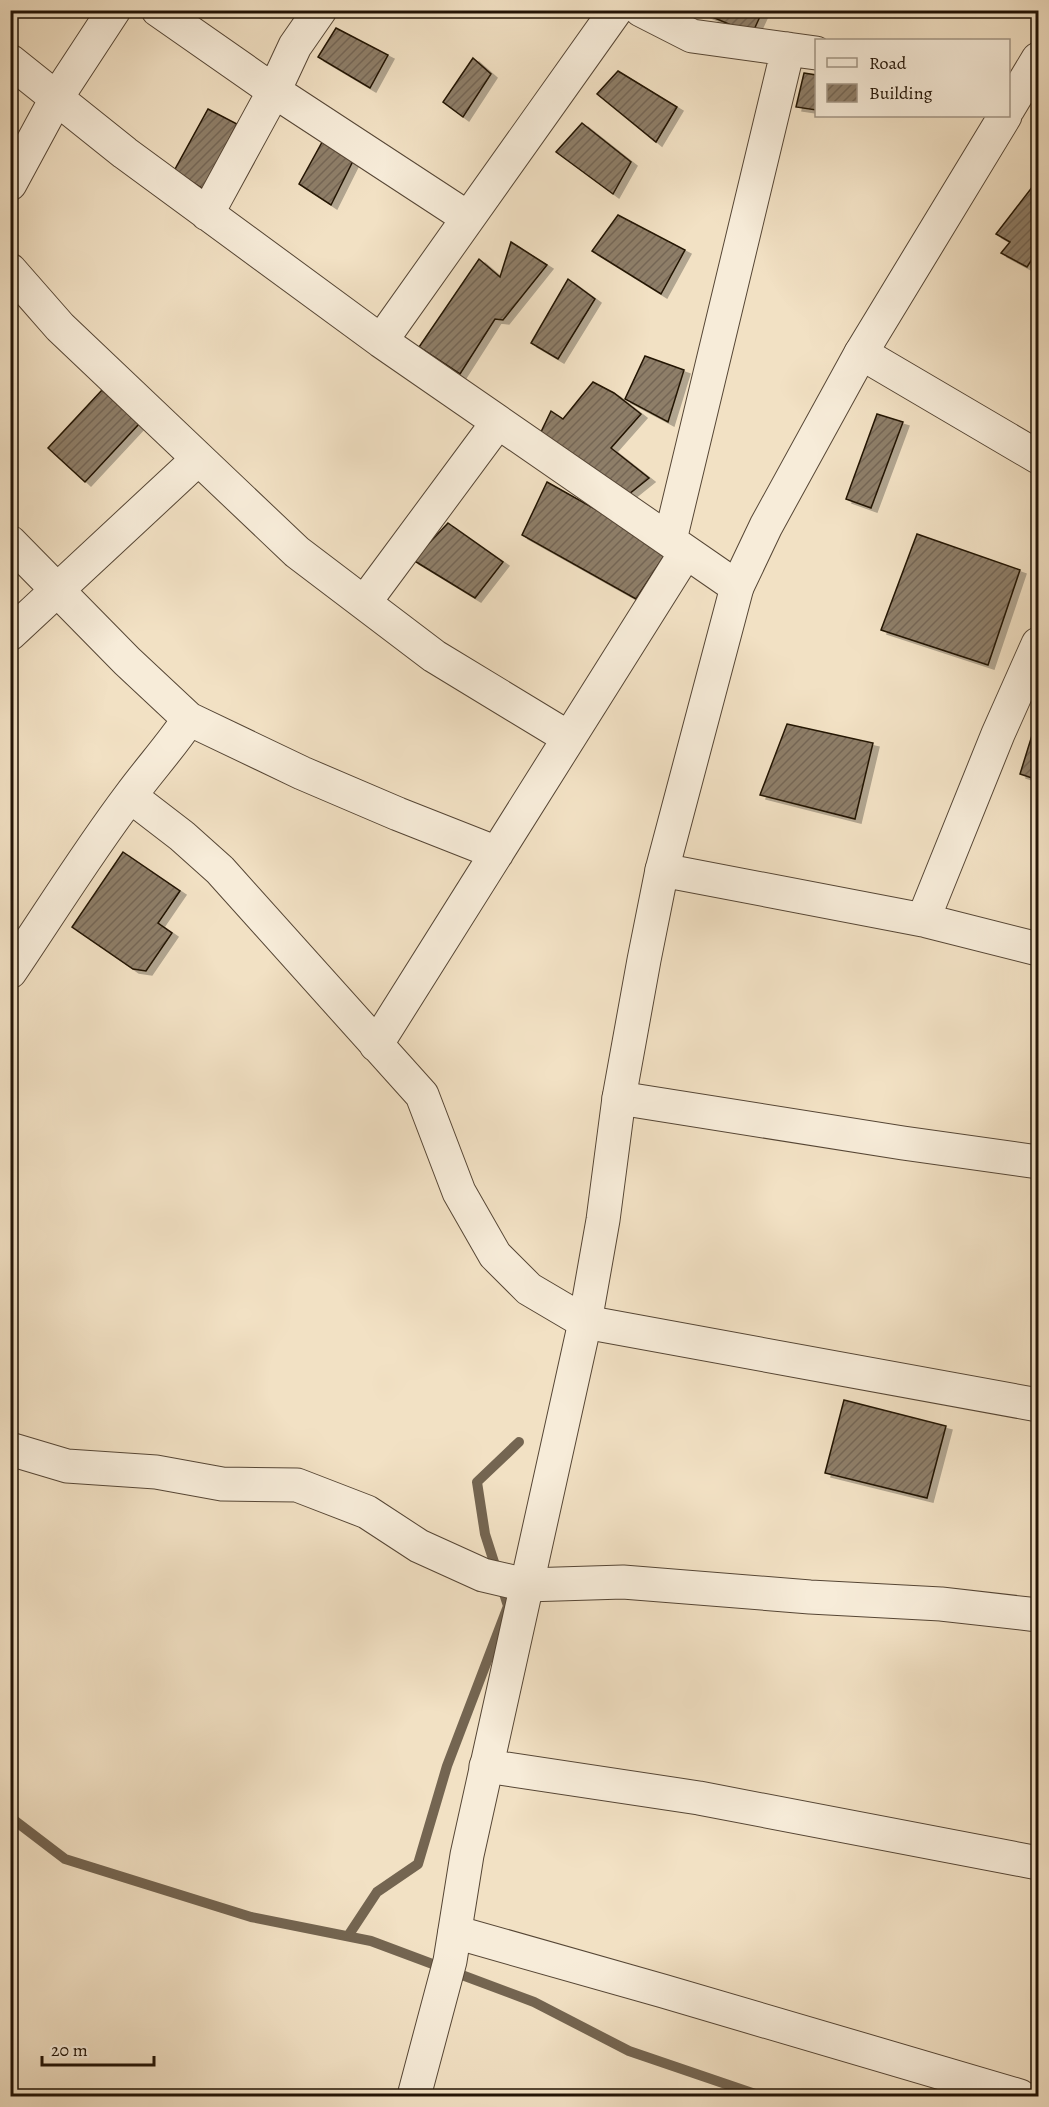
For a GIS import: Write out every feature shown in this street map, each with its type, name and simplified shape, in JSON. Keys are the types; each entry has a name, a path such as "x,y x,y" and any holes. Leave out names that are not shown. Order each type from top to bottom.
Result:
{"street":[{"path":"10,184 57,97 114,10"},
{"path":"158,10 274,91 468,218"},
{"path":"207,214 274,91 295,46 320,10"},
{"path":"381,342 615,10"},
{"path":"376,1045 569,738 678,546 802,51 692,36 641,10"},
{"path":"1016,100 1038,59"},
{"path":"10,61 125,153 381,342 737,587"},
{"path":"414,2097 453,1947 467,1855 585,1322 603,1220 620,1098 662,870 737,587 766,526 861,353 1006,117"},
{"path":"10,270 60,327 297,552 434,656 569,738"},
{"path":"861,353 1038,457"},
{"path":"364,603 498,422"},
{"path":"10,634 198,459"},
{"path":"10,542 189,719 302,773 497,853"},
{"path":"923,920 998,734 1038,644"},
{"path":"10,972 130,796 175,741 189,719"},
{"path":"130,796 182,836 220,870 422,1095 459,1192 495,1255 529,1289 585,1322 1038,1405"},
{"path":"662,870 923,920 1038,949"},
{"path":"620,1098 1038,1162"},
{"path":"10,1449 67,1466 156,1472 222,1484 297,1485 367,1512 419,1546 483,1575 526,1585 623,1582 941,1604 1038,1615"},
{"path":"486,1766 699,1798 1038,1863"},
{"path":"453,1947 663,1991 1020,2097"}],"building":[{"path":"696,10 763,10 752,34"},
{"path":"336,28 388,55 370,88 318,57"},
{"path":"473,58 491,74 463,117 443,102"},
{"path":"618,71 677,107 656,142 597,94"},
{"path":"804,73 815,75 815,110 796,107"},
{"path":"208,109 237,124 203,189 174,171"},
{"path":"582,123 631,162 613,194 556,152"},
{"path":"326,135 357,153 331,205 299,184"},
{"path":"1033,186 1038,190 1038,250 1027,267 1001,253 1010,242 996,234"},
{"path":"618,215 685,250 661,294 592,251"},
{"path":"511,242 547,265 503,320 495,319 460,374 419,347 479,259 500,277"},
{"path":"568,279 595,299 558,359 531,343"},
{"path":"645,356 684,370 668,422 625,399"},
{"path":"593,382 614,393 641,414 611,448 649,478 629,494 540,434 551,411 563,419"},
{"path":"102,390 139,424 85,482 48,448"},
{"path":"877,414 903,422 871,508 846,499"},
{"path":"547,482 668,550 636,599 522,535"},
{"path":"448,523 503,562 475,598 413,560"},
{"path":"917,534 1020,570 988,665 881,630"},
{"path":"1038,716 1038,780 1020,774"},
{"path":"787,724 873,743 855,819 760,795"},
{"path":"123,852 180,891 158,923 172,933 146,971 133,969 72,927"},
{"path":"1038,907 1038,924 1033,922"},
{"path":"844,1400 946,1426 927,1498 825,1473"}],"waterway":[{"path":"348,1936 377,1892 418,1864 447,1766 508,1606 485,1534 477,1482 519,1442"},
{"path":"10,1817 65,1859 251,1917 371,1941 534,2002 629,2051 761,2096"}]}
